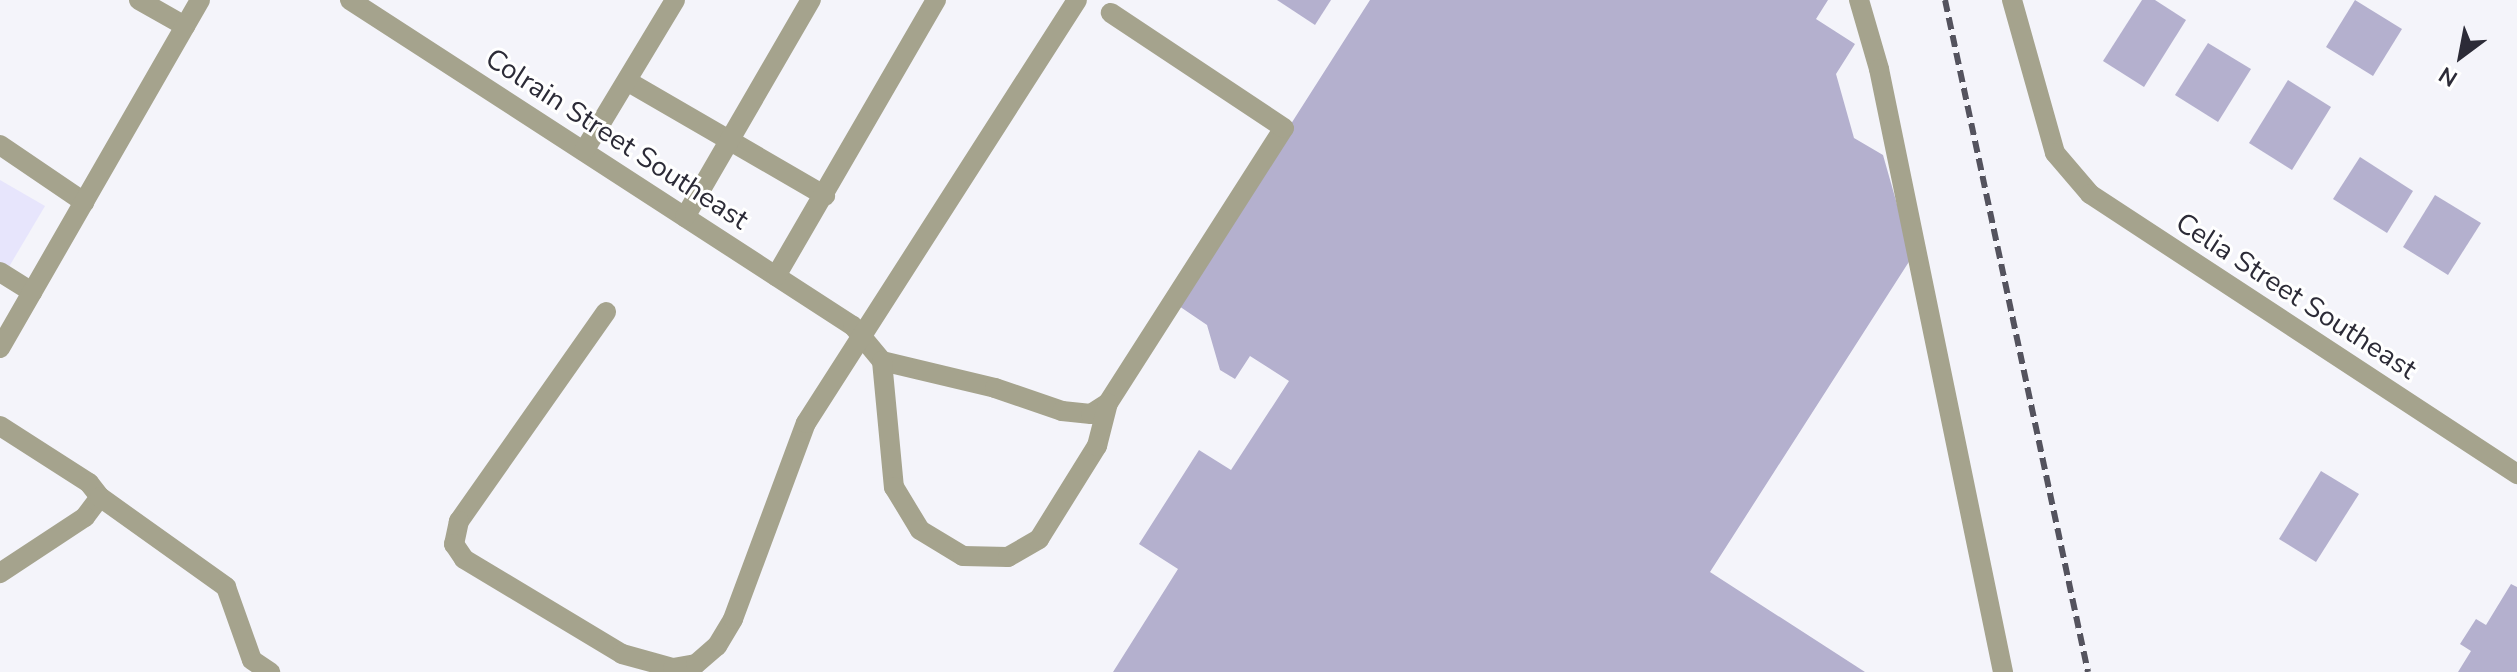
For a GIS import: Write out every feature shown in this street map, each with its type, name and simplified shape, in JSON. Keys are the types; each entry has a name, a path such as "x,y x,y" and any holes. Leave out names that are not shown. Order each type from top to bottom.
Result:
{"street":[{"path":"139,0 185,26"},
{"path":"0,348 200,0"},
{"name":"Colrain Street Southeast","path":"350,0 856,330 882,361"},
{"path":"584,151 675,0"},
{"path":"685,217 811,0"},
{"path":"776,276 936,0"},
{"path":"606,312 459,521 454,544 464,559 622,654 676,670 696,664 707,655 733,619 793,450 856,330 1077,0"},
{"path":"1859,0 1879,69 2003,672"},
{"name":"Celia Street Southeast","path":"2012,0 2055,153 2090,194 2517,474"},
{"path":"1108,403 1091,414 1062,411 995,388 882,361 894,487 920,530 963,556 1008,557 1039,539 1097,446 1108,403 1284,128 1111,13"},
{"path":"627,81 825,196"},
{"path":"0,145 84,202"},
{"path":"0,272 32,292"},
{"path":"0,426 89,483 100,497 226,587 252,660 270,672"},
{"path":"0,573 85,517 100,497"}],"shaded area":[{"path":"0,180 45,206 0,282"}],"building":[{"path":"1277,0 1331,0 1315,25"},
{"path":"1370,0 1828,0 1816,19 1855,44 1836,74 1854,138 1883,155 1912,257 1710,572 1865,672 1113,672 1178,569 1139,544 1199,450 1231,470 1289,381 1250,356 1235,379 1220,370 1207,325 1176,304"},
{"path":"2142,0 2155,0 2186,20 2144,87 2103,61"},
{"path":"2355,0 2402,29 2373,76 2326,47"},
{"path":"2208,43 2251,69 2218,122 2175,95"},
{"path":"2288,80 2331,107 2292,170 2249,143"},
{"path":"2360,157 2413,191 2387,233 2333,199"},
{"path":"2435,195 2481,223 2448,275 2403,247"},
{"path":"2321,471 2359,494 2316,562 2279,539"},
{"path":"2511,584 2517,587 2517,672 2458,672 2471,651 2460,644 2476,619 2486,625"}],"railway":[{"path":"1945,0 2088,672"}]}
